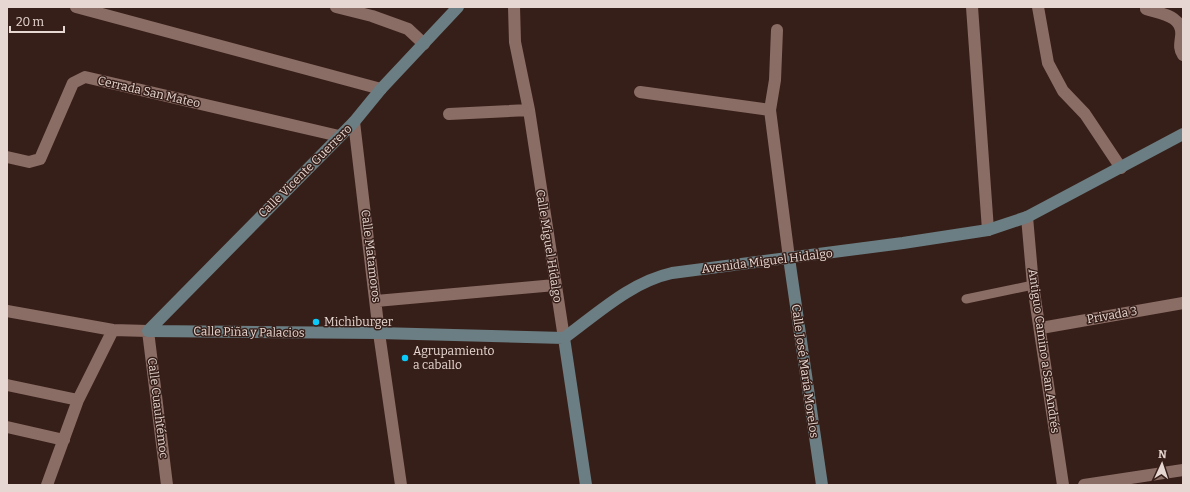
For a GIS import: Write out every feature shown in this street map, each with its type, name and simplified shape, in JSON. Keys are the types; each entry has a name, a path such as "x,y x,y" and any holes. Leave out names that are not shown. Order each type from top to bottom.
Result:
{"main road":[{"name":"Calle Vicente Guerrero","path":"148,330 354,122 381,89 458,7"},
{"name":"Avenida Miguel Hidalgo","path":"564,338 632,289 654,277 672,273 904,243 988,230 1027,218 1183,134"},
{"name":"Calle José María Morelos","path":"789,258 822,485"},
{"name":"Calle Piña y Palacios","path":"148,330 379,333 564,338"},
{"name":"Calle Miguel Hidalgo","path":"564,338 586,485"}],"street":[{"path":"76,7 381,89"},
{"path":"336,7 372,16 408,29 424,44"},
{"name":"Calle Miguel Hidalgo","path":"514,7 515,42 529,110 564,338"},
{"path":"972,7 988,230"},
{"path":"1038,7 1048,63 1064,91 1085,114 1121,168"},
{"path":"1146,9 1172,17 1179,23 1182,30 1179,49 1183,56"},
{"path":"777,30 775,80 770,110 789,258"},
{"name":"Cerrada San Mateo","path":"7,157 29,162 40,159 73,83 85,78 339,136"},
{"path":"640,92 770,110"},
{"path":"449,114 529,110"},
{"name":"Calle Matamoros","path":"354,122 379,333 401,485"},
{"name":"Antiguo Camino a San Andrés","path":"1027,218 1033,285 1041,328 1064,485"},
{"path":"376,301 555,285"},
{"name":"Privada 3","path":"1041,328 1183,303"},
{"name":"Calle Piña y Palacios","path":"7,311 113,330 148,330"},
{"path":"47,485 78,400 113,330"},
{"name":"Calle Cuauhtémoc","path":"148,330 167,485"},
{"path":"7,385 78,400"},
{"path":"7,427 64,440"},
{"path":"1084,485 1183,470"}],"lane":[{"path":"966,299 1033,285"}],"place":[{"name":"Michiburger","path":"316,322"},
{"name":"Agrupamiento a caballo","path":"405,358"}]}
